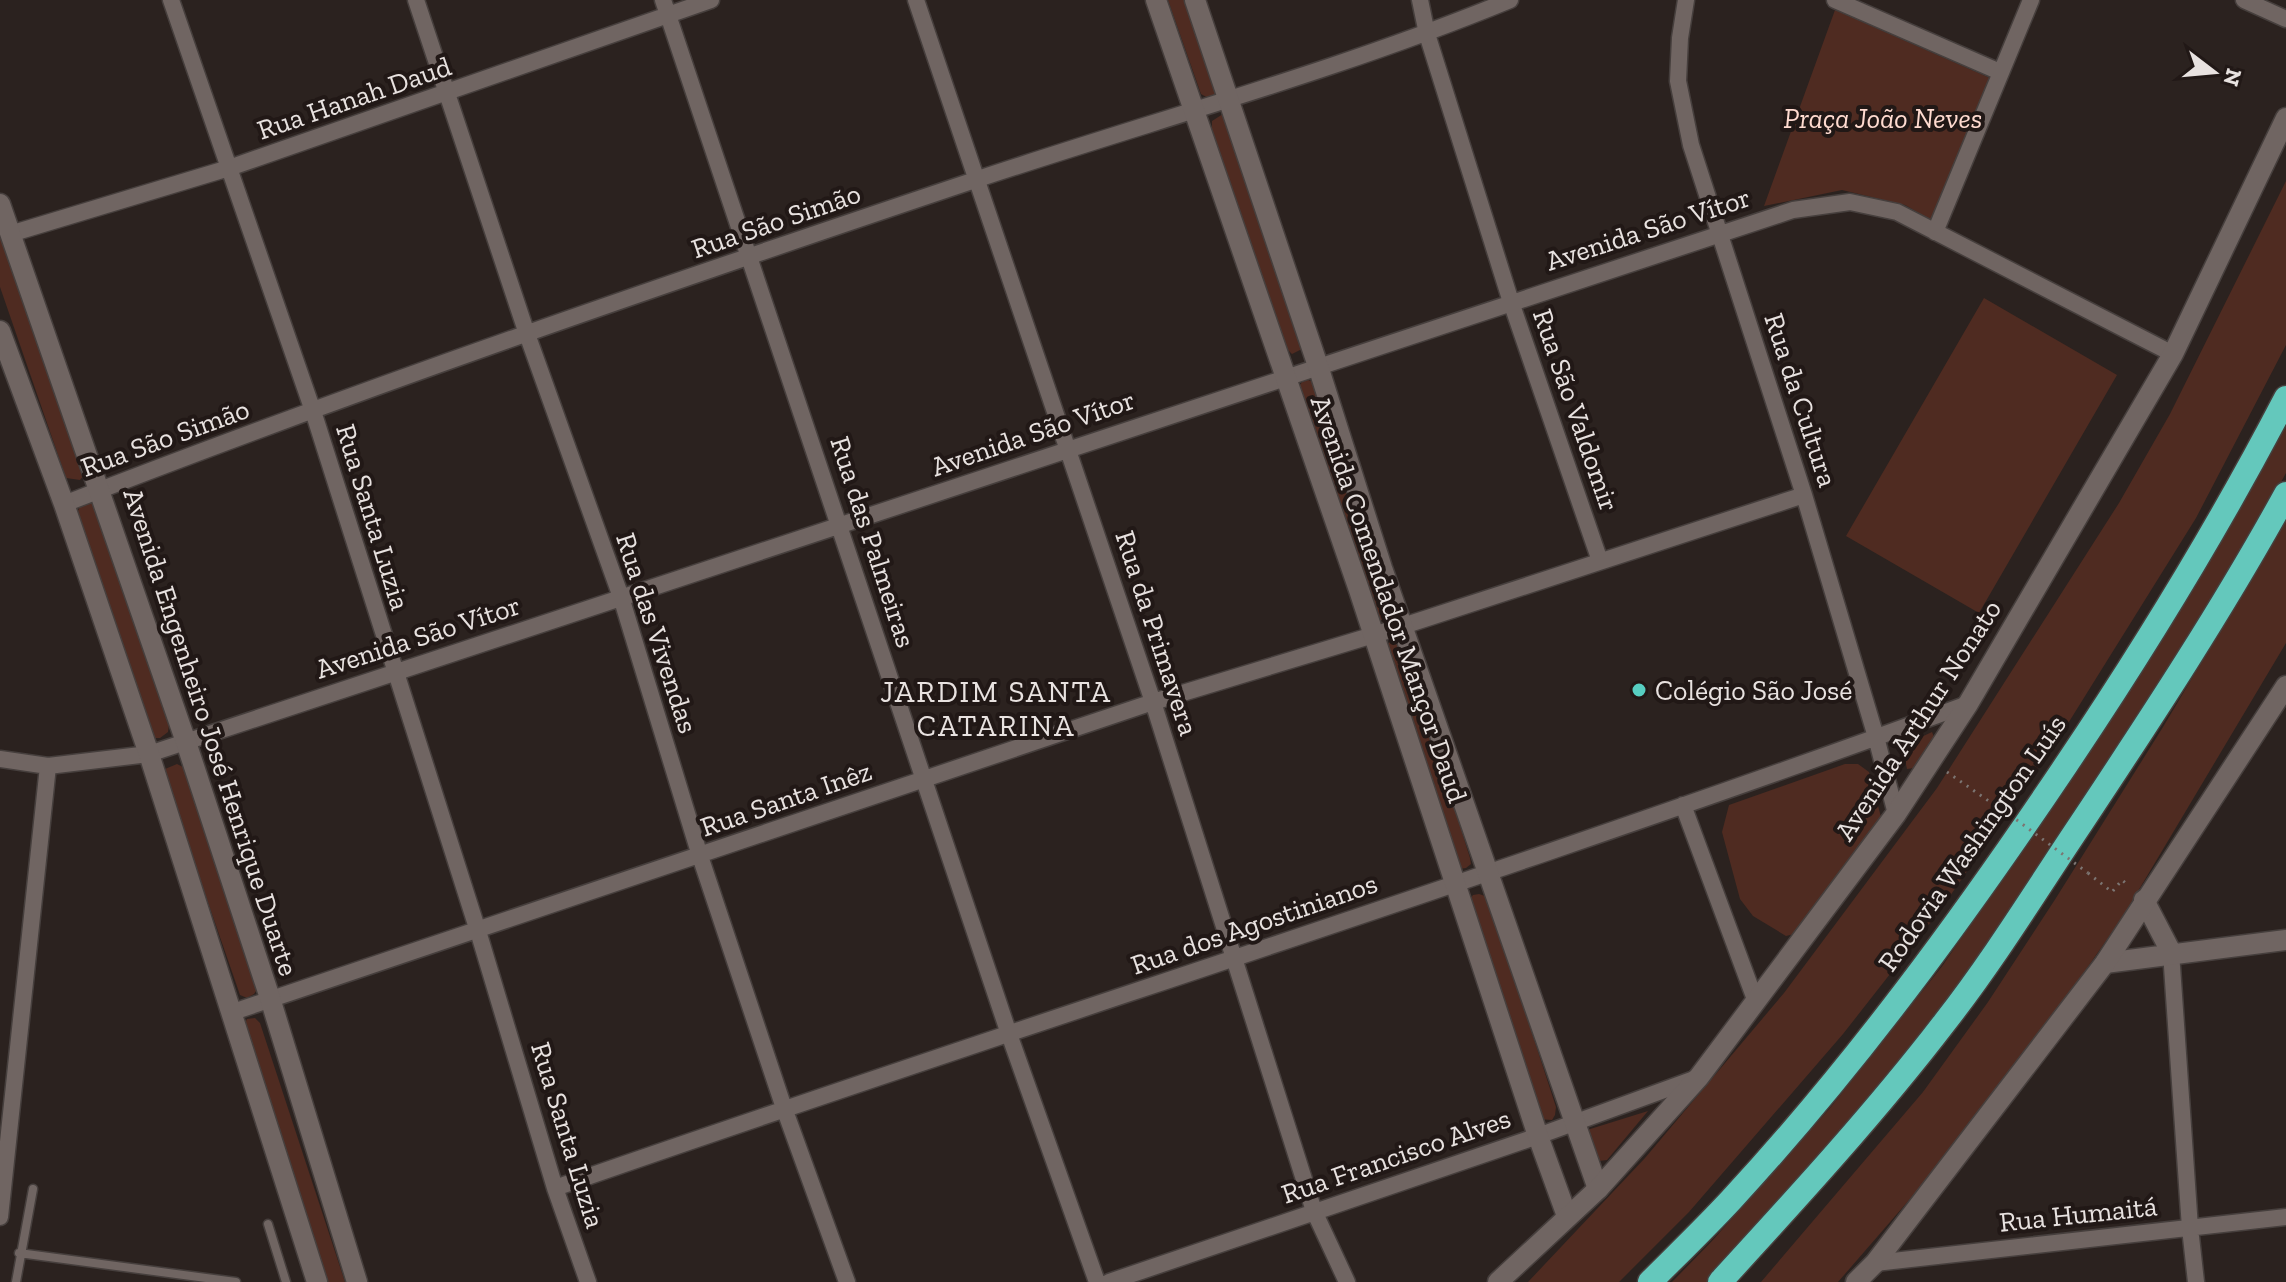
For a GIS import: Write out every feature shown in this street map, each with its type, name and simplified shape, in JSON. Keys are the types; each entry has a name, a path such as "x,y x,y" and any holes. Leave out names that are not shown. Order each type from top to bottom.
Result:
{"highway":[{"name":"Rodovia Washington Luís","path":"1650,1282 1731,1200 1877,1029 2022,831 2165,614 2219,524 2286,398"},
{"path":"1720,1282 1785,1211 1945,1023 2030,904 2207,629 2286,494"},
{"path":"1733,1282 1785,1211"}],"street":[{"name":"Rua Santa Luzia","path":"171,0 313,411 478,931 555,1188 588,1282"},
{"name":"Rua das Vivendas","path":"416,0 527,334 621,597 700,856 784,1108 847,1282"},
{"name":"Rua Hanah Daud","path":"10,234 229,168 448,93 666,7 711,0"},
{"name":"Rua da Primavera","path":"916,0 1153,702 1314,1211 1347,1282"},
{"name":"Avenida Comendador Mançor Daud","path":"1156,0 1374,634 1567,1216"},
{"name":"Avenida Comendador Mançor Daud","path":"1195,0 1382,568 1598,1189"},
{"name":"Rua São Valdomir","path":"1420,0 1427,34 1511,302 1600,561"},
{"name":"Rua São Simão","path":"64,504 527,334 978,179 1427,34 1510,0"},
{"name":"Rua da Cultura","path":"1686,0 1678,81 1691,145 1804,495 1896,814"},
{"path":"1835,0 2000,72"},
{"path":"1935,232 2031,0"},
{"path":"2244,0 2286,19"},
{"name":"Rua das Palmeiras","path":"666,7 1009,1034 1097,1282"},
{"name":"Avenida Arthur Nonato","path":"1498,1282 1598,1189 1699,1077 1896,814 1968,704 2173,354 2286,118"},
{"name":"Avenida São Vítor","path":"0,759 48,766 149,754 1793,210 1850,202 1897,212 2173,354"},
{"name":"Avenida Engenheiro José Henrique Duarte","path":"0,204 186,742 270,998 357,1282"},
{"path":"2,343 64,504 149,754 317,1282"},
{"name":"Rua Santa Inêz","path":"233,1012 1153,702 1403,626 1804,495"},
{"path":"1856,1282 1875,1263 2105,963 2286,686"},
{"name":"Rua dos Agostinianos","path":"555,1188 1488,872 1968,704"},
{"path":"0,1217 3,1153 48,766"},
{"path":"1683,805 1756,1002"},
{"path":"2144,900 2171,952 2196,1282"},
{"path":"2105,963 2171,952 2286,940"},
{"name":"Rua Francisco Alves","path":"1109,1282 1538,1136 1699,1077"},
{"name":"Rua Humaitá","path":"1875,1263 2286,1217"}],"lane":[{"path":"16,1282 33,1189"},
{"path":"268,1224 286,1282"},
{"path":"19,1253 143,1270 183,1279 236,1282"},
{"path":"141,1282 143,1270"}],"path":[{"path":"1931,761 2010,815 2112,892 2122,880 2144,900"}],"green space":[{"path":"1168,0 1188,0 1219,92 1214,98 1201,94"},
{"name":"Praça João Neves","path":"1835,10 1990,78 1931,220 1905,205 1842,190 1764,206"},
{"path":"1223,114 1302,341 1302,349 1292,354 1278,330 1212,129 1212,121"},
{"path":"2286,181 2286,345 2196,518 2062,733 1941,909 1843,1034 1689,1212 1619,1282 1528,1282 1645,1158 1784,993 1937,788 2119,503 2170,414"},
{"path":"0,221 84,475 80,480 66,478 0,287"},
{"path":"1984,298 2117,375 1979,613 1846,536"},
{"path":"1308,380 1316,383 1391,613 1387,620 1372,617 1297,389"},
{"path":"2286,420 2286,473 2231,572 2187,647 1969,974 1851,1121 1707,1282 1672,1282 1830,1108 1943,965 2149,660 2200,578"},
{"path":"90,502 96,506 103,522 169,725 168,732 160,738 151,738 78,511 81,504"},
{"path":"2286,520 2286,643 2122,918 2036,1041 1936,1169 1838,1282 1761,1282 1923,1092 1988,1002 2163,727"},
{"path":"1397,638 1403,641 1470,858 1471,864 1466,868 1459,869 1387,644"},
{"path":"1932,732 1934,737 1914,768 1907,769 1902,746"},
{"path":"177,764 183,767 258,988 247,998 240,995 164,775 165,769"},
{"path":"1845,764 1858,764 1869,772 1881,817 1798,933 1786,936 1753,916 1740,899 1722,832 1729,805"},
{"path":"1473,895 1488,897 1556,1107 1552,1120 1538,1119 1467,903"},
{"path":"255,1018 260,1023 345,1282 325,1282 244,1025 247,1019"},
{"path":"1648,1111 1607,1160 1599,1161 1585,1139 1587,1130"}],"place":[{"name":"Colégio São José","path":"1639,690"}],"district":[{"name":"JARDIM SANTA CATARINA","path":"996,709"}]}
